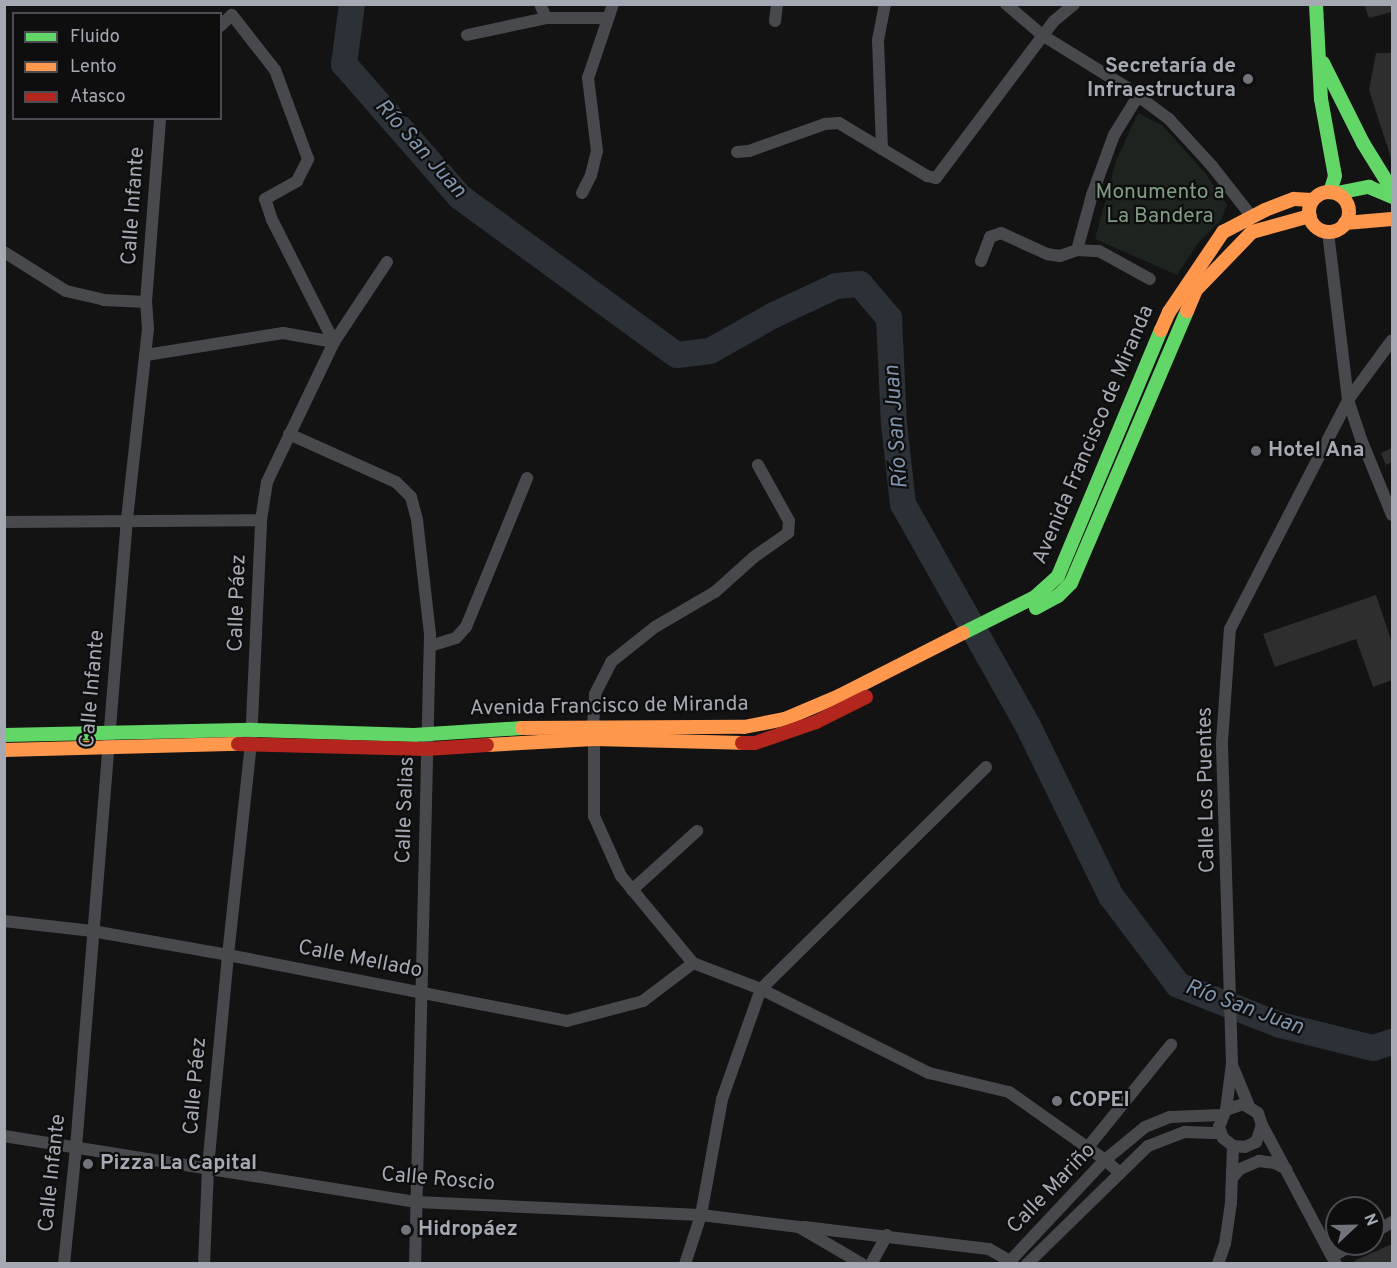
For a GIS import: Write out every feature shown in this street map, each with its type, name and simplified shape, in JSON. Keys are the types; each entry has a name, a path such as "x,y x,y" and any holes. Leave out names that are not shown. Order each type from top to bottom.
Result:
{"main road":[{"path":"1316,4 1321,99 1335,176 1334,193"},
{"path":"1319,55 1363,143 1392,190"},
{"path":"1334,193 1347,203 1348,216 1341,228 1328,232 1316,227 1310,216 1312,200 1323,192 1334,193 1369,187 1392,197"},
{"name":"Avenida Francisco de Miranda","path":"1039,601 1058,576 1095,493 1169,312 1223,232 1294,199 1312,200"},
{"name":"Avenida Francisco de Miranda","path":"4,735 108,740 428,734 550,726 593,733 755,743 816,722 917,663 1039,601 1058,596 1071,583 1196,290 1252,232 1310,216"},
{"path":"1345,223 1392,219"},
{"name":"Avenida Francisco de Miranda","path":"252,737 427,749 593,733"},
{"name":"Avenida Francisco de Miranda","path":"4,750 108,740"}],"street":[{"path":"540,4 546,18"},
{"path":"582,193 591,175 597,151 588,78 613,4"},
{"path":"775,21 777,4"},
{"path":"882,149 878,40 885,4"},
{"path":"1006,4 1042,35 1138,96 1169,119 1212,166 1252,217"},
{"path":"737,152 749,151 825,124 839,123 927,176 936,178 1042,35 1074,4"},
{"path":"222,24 233,10 275,70 308,159 297,181 265,199 272,220 333,342"},
{"path":"467,35 546,18 608,18"},
{"path":"1077,250 1092,195 1114,135 1138,96"},
{"name":"Calle Infante","path":"64,1263 76,1147 127,519 146,355 148,329 146,302 160,120"},
{"path":"1328,232 1348,400 1391,507"},
{"path":"981,261 994,234 1000,233 1047,254 1060,256 1077,250 1099,251 1150,279"},
{"path":"4,252 66,291 104,300 146,302"},
{"name":"Calle Páez","path":"204,1263 208,1167 252,737 261,520 267,482 333,342 387,261"},
{"path":"146,355 283,333 333,342"},
{"name":"Calle Los Puentes","path":"1232,1064 1222,742 1230,629 1348,400 1392,340"},
{"name":"Calle Salias","path":"289,434 396,482 411,497 417,520 430,646 415,1263"},
{"path":"758,465 789,521 788,533 754,557 714,592 655,627 612,662 594,693 594,816 621,876 693,963 761,989 929,1073 1009,1092 1088,1147 1120,1173"},
{"path":"430,646 456,638 466,627 527,478"},
{"path":"4,522 127,519 261,520"},
{"path":"685,1263 701,1215 722,1099 761,989 986,767"},
{"path":"632,890 697,831"},
{"name":"Calle Mellado","path":"4,921 92,931 228,955 567,1021 643,1001 693,963"},
{"path":"1088,1147 1170,1045"},
{"path":"1232,1064 1249,1106"},
{"path":"1218,1263 1225,1244 1232,1178 1233,1146 1220,1133 1232,1064"},
{"path":"1224,1112 1237,1104 1249,1106 1258,1113 1262,1125 1335,1260"},
{"name":"Calle Mariño","path":"799,1227 887,1235 988,1249 1010,1262 1105,1160 1145,1127 1170,1118 1224,1112"},
{"path":"1233,1146 1251,1145 1259,1137 1262,1125"},
{"name":"Calle Mariño","path":"1027,1263 1148,1146 1185,1132 1220,1133"},
{"name":"Calle Roscio","path":"4,1136 417,1202 701,1215 799,1227 862,1263"},
{"path":"1232,1178 1239,1169 1258,1161 1275,1163 1286,1169"},
{"path":"871,1263 887,1235"}],"green space":[{"name":"Monumento a La Bandera","path":"1138,113 1162,125 1206,174 1227,205 1221,220 1199,242 1177,275 1095,239 1116,161"}],"building":[{"path":"1364,4 1392,4 1392,12 1369,18"},
{"path":"1376,53 1392,53 1392,161 1369,90"},
{"path":"1392,448 1392,462 1386,465 1381,453"},
{"path":"1376,595 1392,643 1392,680 1373,687 1356,639 1275,667 1263,634"},
{"path":"1392,1244 1392,1264 1355,1264 1354,1261 1365,1256 1385,1256 1385,1247"}],"waterway":[{"name":"Río San Juan","path":"352,4 344,64 460,197 677,355 710,351 774,315 836,286 860,284 889,318 894,424 903,504 1028,726 1111,896 1178,985 1280,1025 1373,1048 1392,1042"}],"traffic: fast":[{"path":"1316,4 1321,99 1335,176 1330,192"},
{"path":"1323,63 1363,143 1392,190"},
{"path":"1337,193 1369,187 1392,197"},
{"path":"1036,608 1058,596 1071,583 1187,311"},
{"path":"963,633 1035,597 1058,576 1161,330"},
{"path":"4,735 252,730 414,735 522,728"}],"traffic: slow":[{"path":"1329,192 1343,198 1349,212 1343,226 1329,232 1315,226 1309,212 1315,198 1329,192"},
{"path":"1161,330 1169,312 1223,232 1265,210 1294,199 1312,200"},
{"path":"1187,311 1196,290 1252,232 1310,216"},
{"path":"1345,223 1392,219"},
{"path":"522,728 744,727 785,719 839,696 963,633"},
{"path":"487,745 594,739 742,743"},
{"path":"4,750 238,744"}],"traffic: jam":[{"path":"742,743 755,743 816,722 866,697"},
{"path":"238,744 427,749 487,745"}],"place":[{"name":"Secretaría de Infraestructura","path":"1248,79"},
{"name":"Hotel Ana","path":"1256,451"},
{"name":"COPEI","path":"1057,1101"},
{"name":"Pizza La Capital","path":"88,1164"},
{"name":"Hidropáez","path":"406,1230"}]}
